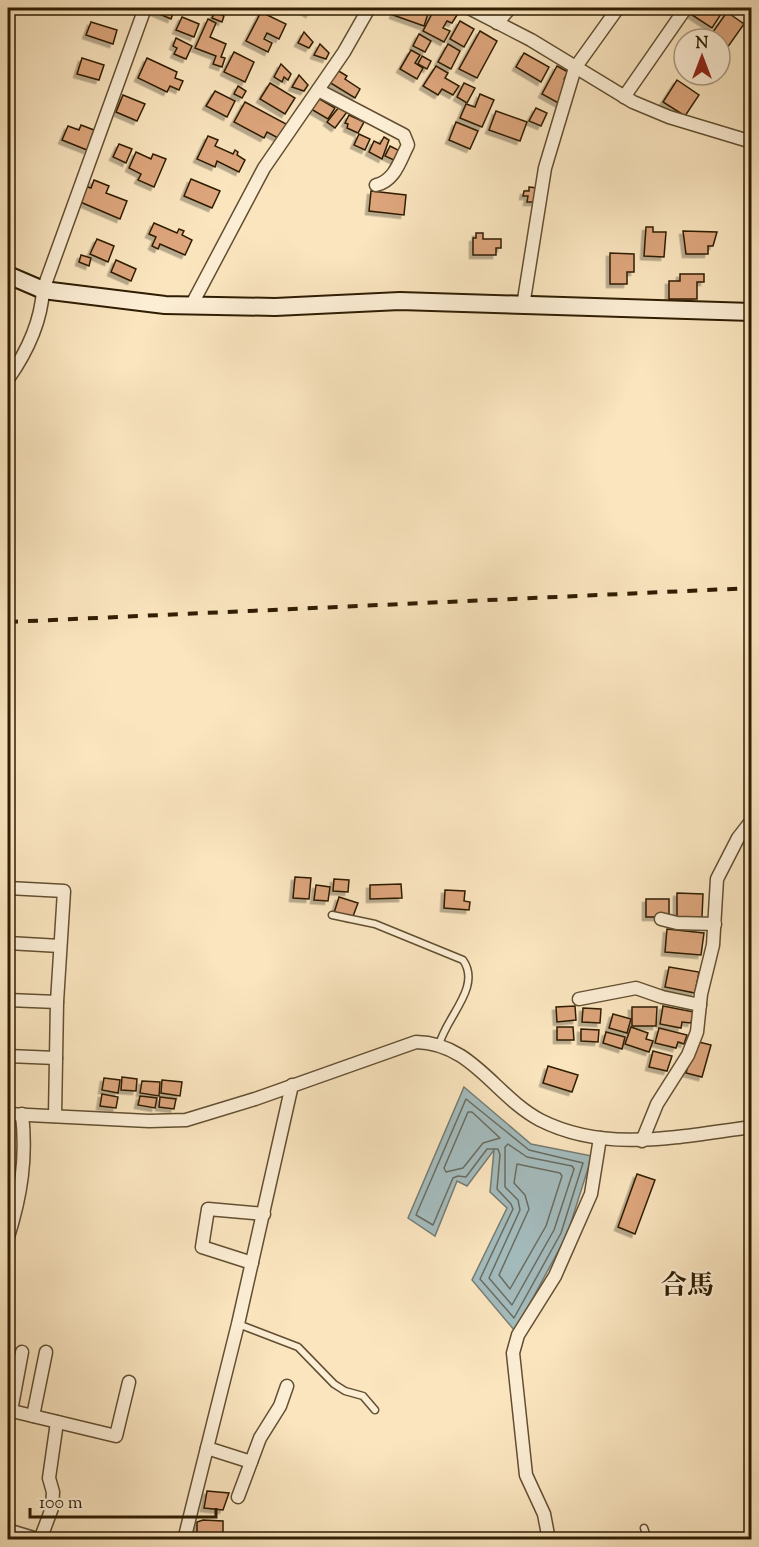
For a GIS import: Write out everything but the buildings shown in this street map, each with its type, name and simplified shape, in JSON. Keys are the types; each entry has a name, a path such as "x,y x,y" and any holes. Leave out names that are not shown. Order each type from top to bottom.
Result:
{"street":[{"path":"8,379 31,341 42,308 43,290 145,8"},
{"path":"191,306 264,168 344,52 369,8"},
{"path":"469,8 624,97 678,120 752,142"},
{"path":"497,23 510,8"},
{"path":"523,306 545,168 575,68 618,8"},
{"path":"624,97 683,12"},
{"path":"318,90 404,135 408,145 391,177 386,183 376,185"},
{"path":"8,275 43,290 165,305 275,307 400,301 752,312"},
{"path":"642,1141 657,1104 692,1047 698,1028 715,924 715,896 719,874 752,820"},
{"path":"8,888 64,891 57,1002 55,1116"},
{"path":"661,919 677,923 715,924"},
{"path":"8,943 60,946"},
{"path":"579,999 636,988 669,999 700,1005"},
{"path":"8,1000 57,1002"},
{"path":"8,1114 175,1122 216,1112 404,1044 425,1042 462,1054 517,1105 535,1117 552,1125 600,1138 642,1141 752,1127"},
{"path":"8,1056 56,1058"},
{"path":"184,1539 264,1215 292,1086"},
{"path":"8,1237 18,1205 23,1175 26,1144 22,1114"},
{"path":"549,1539 544,1514 530,1489 526,1474 513,1353 518,1335 555,1276 591,1194 600,1138"},
{"path":"252,1263 202,1247 208,1209 264,1215"},
{"path":"22,1352 9,1410 116,1436 129,1382"},
{"path":"33,1416 46,1352"},
{"path":"238,1497 260,1438 280,1406 287,1386"},
{"path":"41,1539 52,1508 53,1492 49,1478 57,1422"},
{"path":"207,1448 251,1462"}],"lane":[{"path":"332,915 375,924 463,960 468,969 469,984 444,1028 439,1045"},
{"path":"238,1324 298,1347 334,1384 345,1391 363,1396 375,1410"},
{"path":"8,1527 41,1539"},
{"path":"644,1528 648,1539"}],"water":[{"path":"464,1087 531,1144 592,1156 567,1235 515,1331 472,1280 507,1208 490,1192 494,1150 467,1186 457,1181 435,1236 408,1218"}],"railway":[{"path":"8,622 752,588"}],"district":[{"name":"合馬","path":"687,1285"}]}
